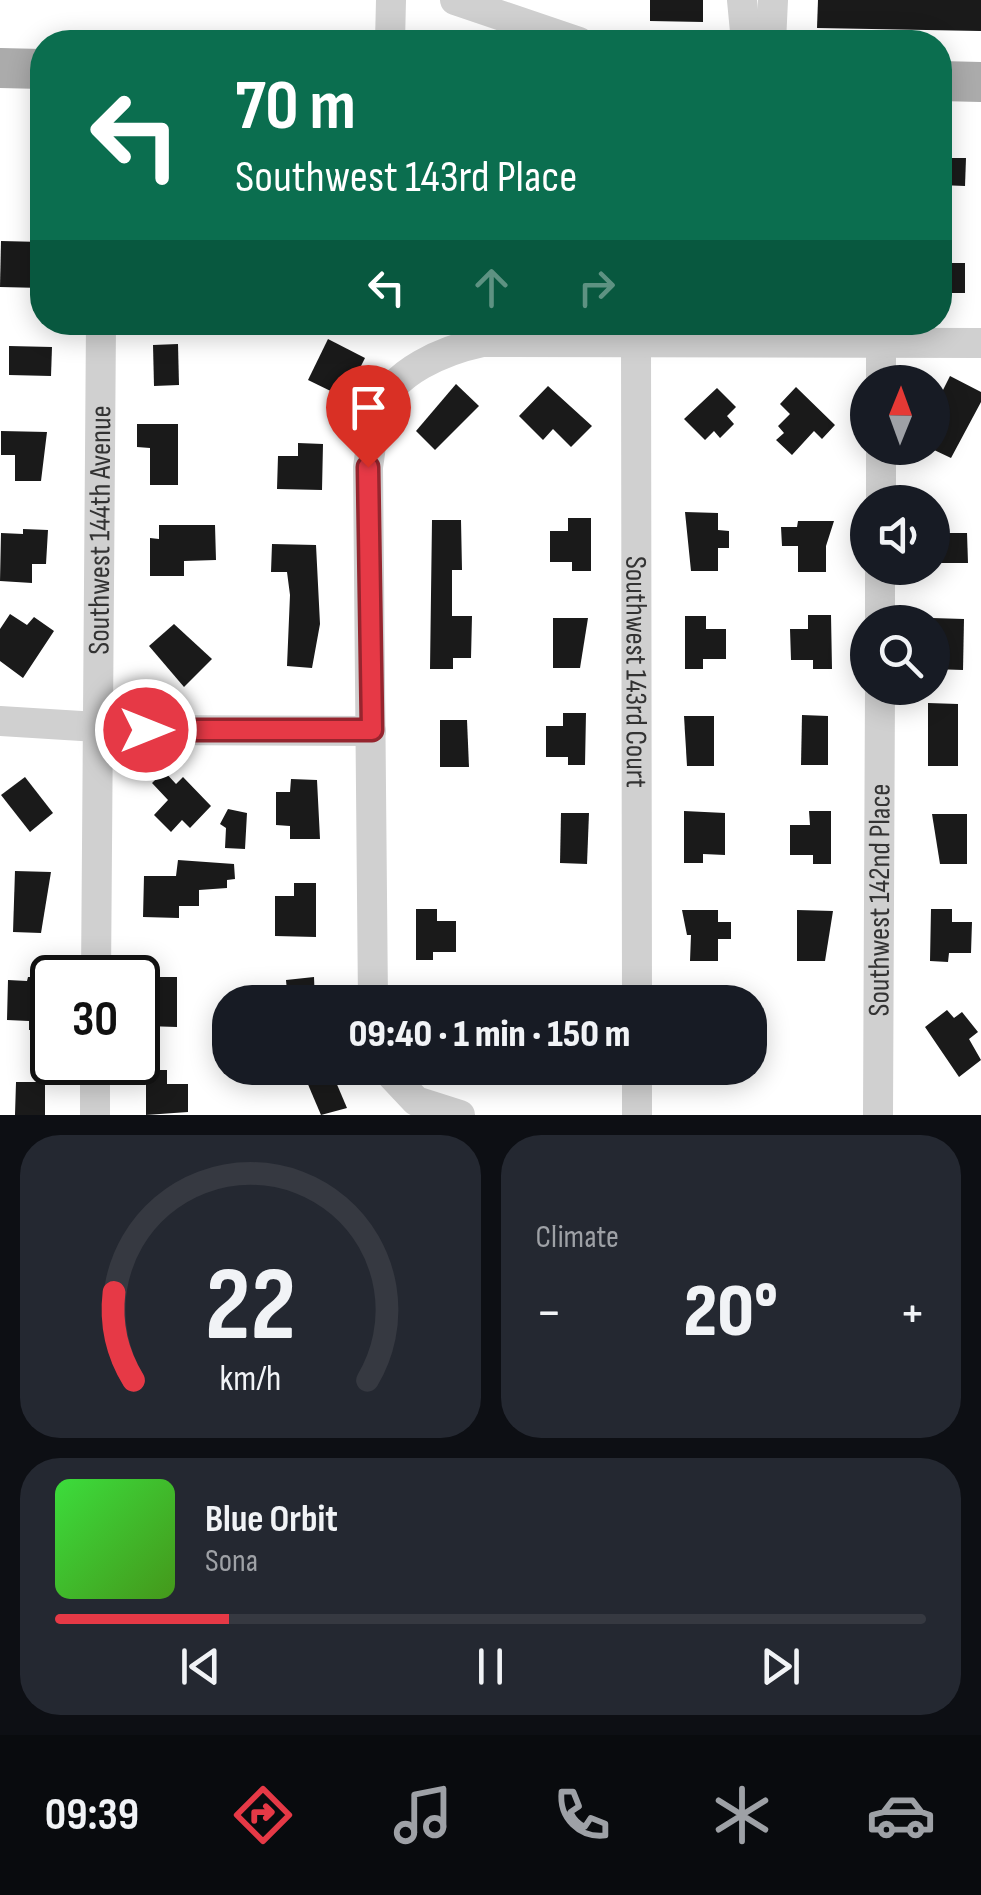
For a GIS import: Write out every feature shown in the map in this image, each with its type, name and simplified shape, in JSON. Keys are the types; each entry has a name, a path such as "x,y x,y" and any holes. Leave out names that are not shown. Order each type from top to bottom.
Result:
{"main road":[{"path":"0,68 30,69"},
{"path":"952,81 981,82"}],"street":[{"path":"390,30 391,0"},
{"path":"456,0 544,30"},
{"path":"742,0 745,30"},
{"path":"771,30 773,0"},
{"name":"Southwest 144th Avenue","path":"96,955 101,335"},
{"path":"373,985 368,467 378,408 400,378 457,347 482,342 636,342 724,335"},
{"path":"795,335 882,343 981,343"},
{"name":"Southwest 143rd Court","path":"636,342 637,985"},
{"path":"881,365 882,343"},
{"name":"Southwest 142nd Place","path":"878,1115 880,705"},
{"path":"0,721 146,730 372,730"},
{"path":"95,1115 96,1085"},
{"path":"401,1085 416,1101 460,1115"},
{"path":"637,1085 637,1115"}],"building":[{"path":"650,0 703,0 703,22 650,21"},
{"path":"818,0 981,0 981,31 817,28"},
{"path":"952,158 966,158 965,186 952,185"},
{"path":"1,241 30,242 30,288 0,287"},
{"path":"952,263 965,263 965,293 952,293"},
{"path":"328,339 365,358 345,398 308,380"},
{"path":"178,344 179,385 154,386 153,345"},
{"path":"9,346 52,347 51,376 9,375"},
{"path":"950,376 981,392 981,402 951,458"},
{"path":"456,384 479,406 435,450 416,431"},
{"path":"548,386 592,426 571,447 553,429 543,440 519,416"},
{"path":"796,387 835,425 822,439 814,431 792,455 776,440 784,433 778,426 790,414 780,404"},
{"path":"717,388 736,407 727,416 734,424 720,438 714,431 705,440 684,419"},
{"path":"137,424 178,424 178,485 150,485 150,448 137,447"},
{"path":"1,431 47,432 41,481 15,481 15,455 1,455"},
{"path":"298,443 323,444 322,490 277,489 278,456 298,456"},
{"path":"685,512 718,513 718,530 729,531 729,548 718,548 718,571 691,571"},
{"path":"568,518 591,518 591,571 572,571 572,562 550,562 550,531 568,531"},
{"path":"432,520 461,520 462,570 452,570 452,616 472,616 471,658 453,658 453,669 430,669"},
{"path":"798,521 834,521 826,546 826,572 798,572 798,546 782,546 781,527 797,527"},
{"path":"159,525 215,525 216,560 184,561 184,576 150,576 150,538 159,539"},
{"path":"23,529 48,530 46,564 32,564 32,583 0,581 1,533 23,534"},
{"path":"950,533 967,533 968,563 950,563"},
{"path":"272,544 316,545 320,624 312,668 287,666 290,595 287,572 271,572"},
{"path":"10,614 27,625 34,617 54,631 23,678 0,661 0,629"},
{"path":"808,615 831,615 832,669 813,669 813,660 791,660 790,629 808,629"},
{"path":"685,616 706,616 706,629 726,629 726,659 703,659 703,669 685,669"},
{"path":"553,618 588,618 580,668 553,668"},
{"path":"950,619 964,619 963,670 950,670"},
{"path":"174,624 212,659 184,687 149,646"},
{"path":"958,704 958,766 928,766 928,705"},
{"path":"563,713 586,713 585,765 568,765 568,757 546,757 546,726 563,726"},
{"path":"802,715 828,716 828,765 801,765"},
{"path":"684,716 714,716 714,766 687,766"},
{"path":"440,720 467,720 469,767 440,767"},
{"path":"164,771 176,784 183,777 211,806 190,828 182,820 171,832 154,815 168,800 152,783"},
{"path":"25,777 53,813 30,832 1,795"},
{"path":"291,779 317,780 320,839 290,839 290,826 276,825 276,792 290,792"},
{"path":"228,809 247,813 245,849 225,848 226,828 220,824"},
{"path":"684,811 725,813 725,855 703,854 703,863 684,863"},
{"path":"809,811 831,811 831,864 813,864 813,855 790,855 790,825 810,825"},
{"path":"561,813 589,813 587,864 560,863"},
{"path":"932,814 967,814 967,864 940,864"},
{"path":"178,860 234,864 235,879 227,880 227,888 199,890 199,906 179,906 179,918 143,917 144,876 176,876"},
{"path":"15,871 51,872 41,933 13,932"},
{"path":"294,883 316,883 316,937 275,936 275,896 294,896"},
{"path":"416,909 437,909 437,921 456,921 456,952 433,952 433,960 416,960"},
{"path":"931,909 952,909 952,922 972,922 971,953 949,953 948,962 930,961"},
{"path":"682,910 718,910 718,922 731,922 731,939 718,939 718,961 690,961 691,935 687,935"},
{"path":"797,910 833,911 825,961 797,961"},
{"path":"30,977 30,1030 29,1021 7,1020 8,980 27,981"},
{"path":"160,977 177,977 177,1027 160,1026"},
{"path":"314,977 314,985 286,985 286,980"},
{"path":"947,1010 954,1018 962,1012 978,1032 969,1039 981,1060 959,1077 925,1027"},
{"path":"160,1070 167,1070 167,1084 188,1084 188,1112 146,1115 146,1085 160,1085"},
{"path":"16,1082 45,1085 45,1115 15,1115"},
{"path":"308,1085 337,1085 347,1108 321,1115"}],"route":[{"path":"146,730 372,730 368,467"}]}
